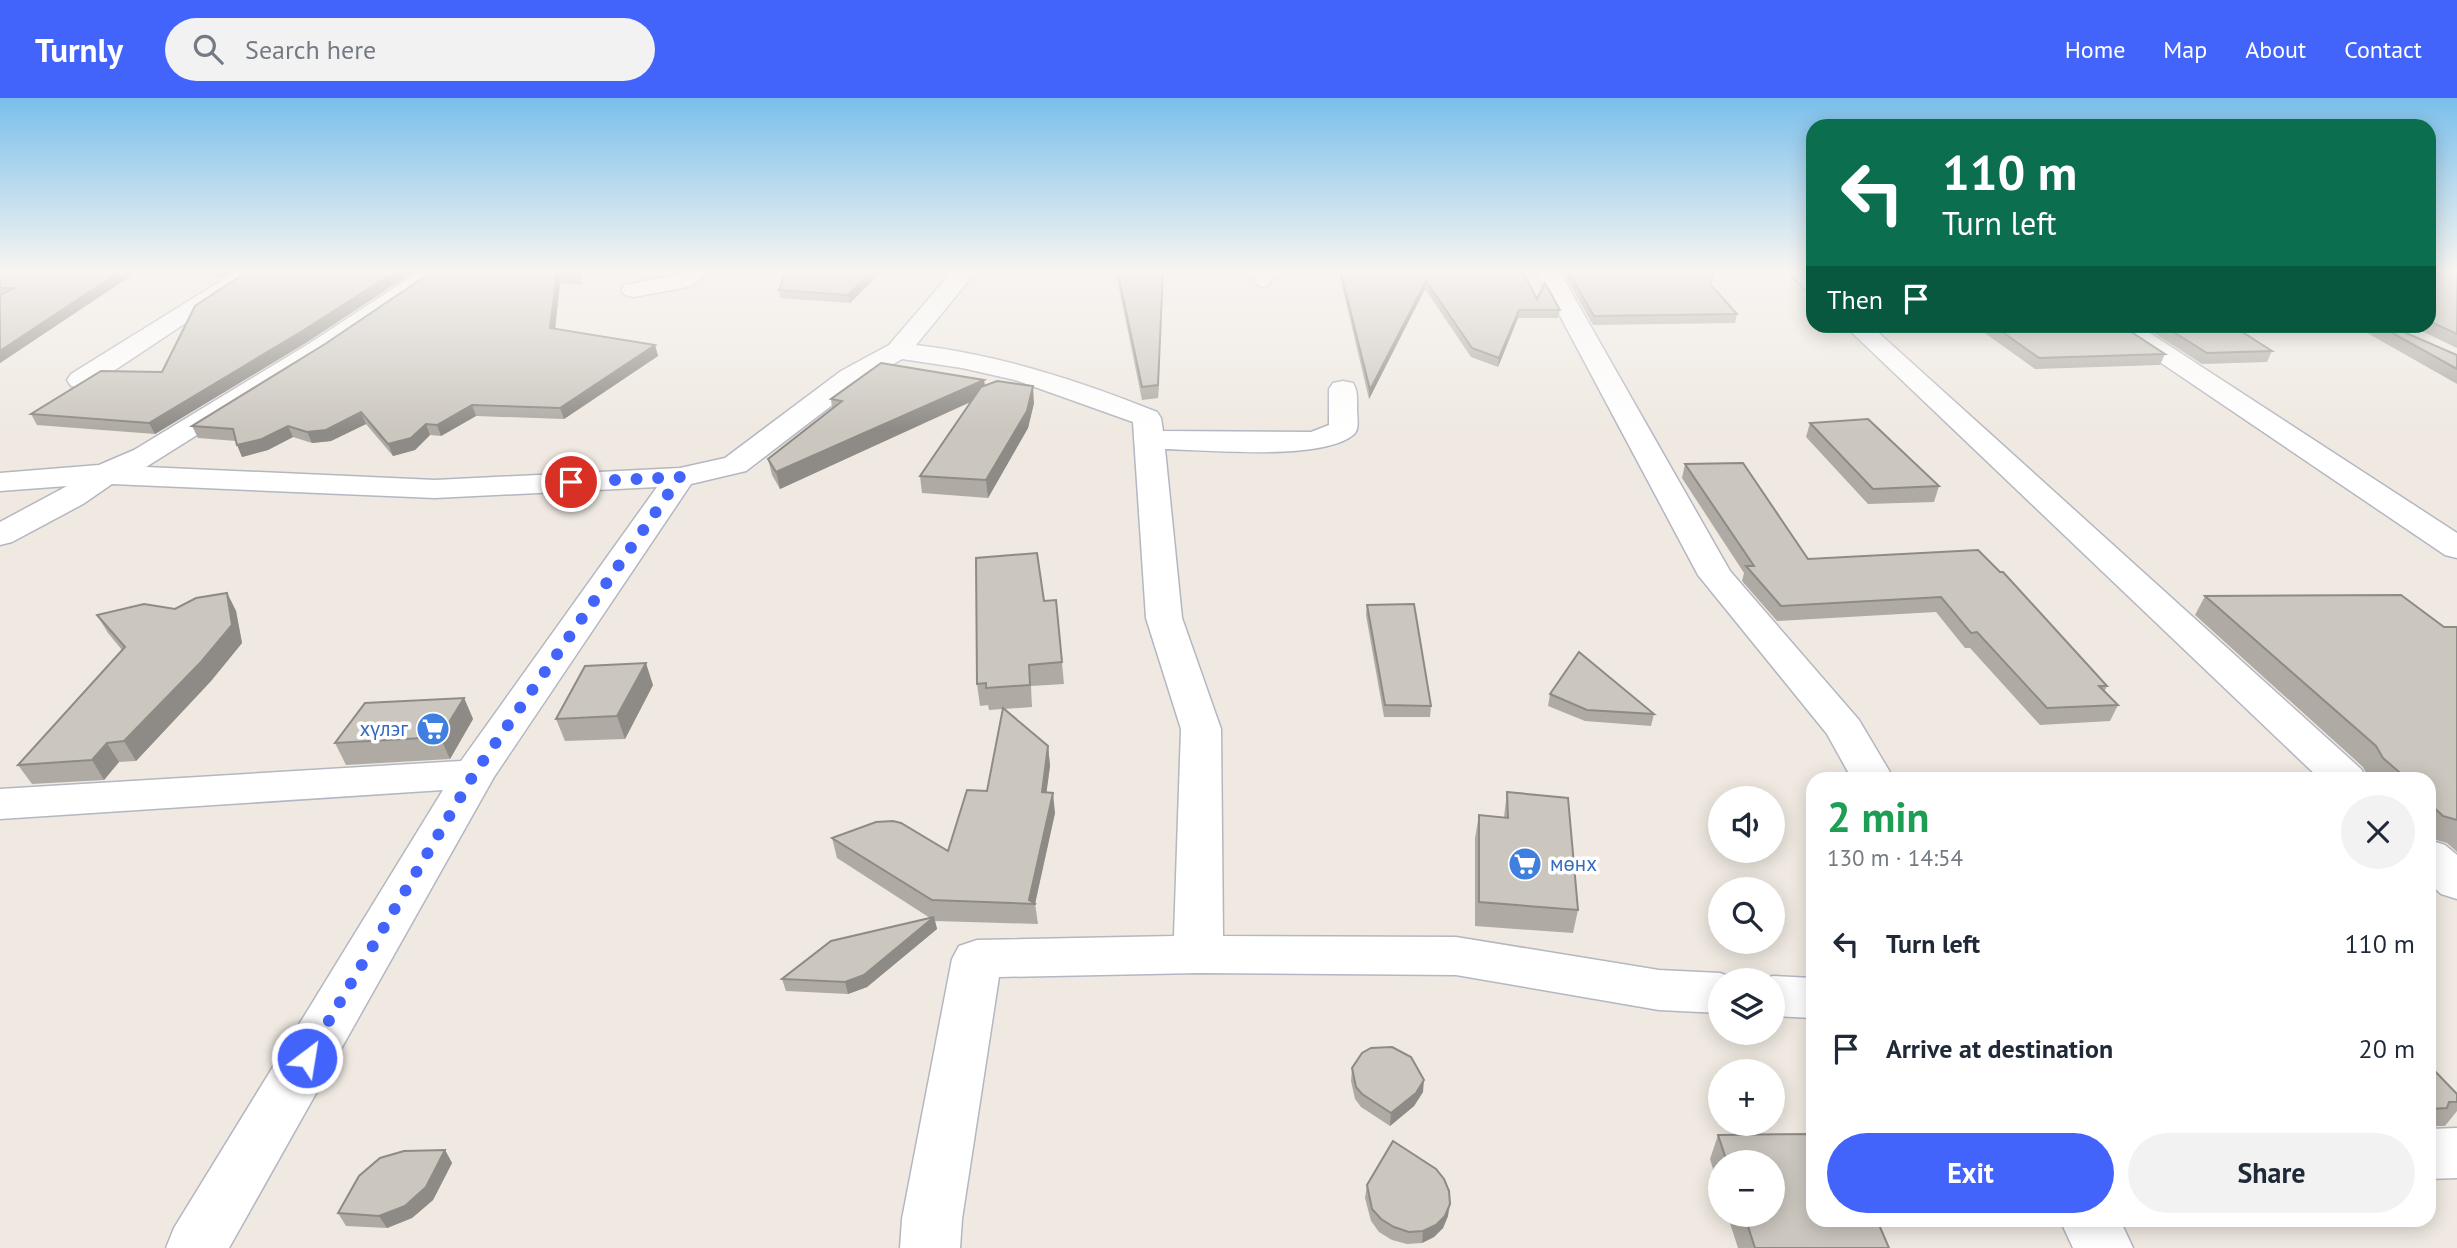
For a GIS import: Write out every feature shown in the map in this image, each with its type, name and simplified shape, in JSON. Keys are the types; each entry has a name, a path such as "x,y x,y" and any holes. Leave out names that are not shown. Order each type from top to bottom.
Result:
{"street":[{"path":"81,380 171,323"},
{"path":"0,535 72,497 105,474 145,456 357,323"},
{"path":"0,482 105,474 435,489 680,477 735,465 851,377 898,351 922,323"},
{"path":"1576,323 1715,575 1845,729 1869,772"},
{"path":"1865,333 2338,772"},
{"path":"2134,333 2457,548"},
{"path":"898,351 939,354 1017,372 1103,399 1147,418 1164,618 1201,729 1198,954"},
{"path":"1149,440 1317,440 1343,429 1343,389"},
{"path":"196,1248 474,774 680,477"},
{"path":"0,804 474,774"},
{"path":"2436,862 2457,882"},
{"path":"930,1248 932,1219 977,959 1198,954 1456,956 1659,990 1708,992"},
{"path":"1785,997 1806,998"},
{"path":"2436,1154 2457,1153"},
{"path":"2093,1227 2103,1248"}],"building":[{"path":"0,323 43,323 0,351"},
{"path":"187,323 315,323 149,423 31,414 101,371 162,372"},
{"path":"357,323 551,323 550,328 655,345 560,408 472,405 437,425 426,424 411,438 388,444 361,412 326,430 307,432 288,426 262,439 237,445 233,429 192,426"},
{"path":"1128,323 1161,323 1158,385 1142,387"},
{"path":"1353,323 1405,323 1370,390"},
{"path":"1455,323 1514,323 1499,358 1472,348"},
{"path":"2436,323 2457,323 2457,334 2436,324"},
{"path":"2004,333 2133,333 2165,354 2039,358"},
{"path":"2175,333 2244,333 2272,351 2207,353"},
{"path":"2393,333 2406,333 2457,355 2457,369"},
{"path":"881,363 984,380 776,472 768,459 842,401 831,399"},
{"path":"997,381 1033,386 1027,411 986,480 920,476 981,387"},
{"path":"1868,419 1939,486 1873,489 1810,423"},
{"path":"1743,463 1808,559 1978,550 2003,572 2107,686 2099,686 2118,705 2047,708 1977,632 1971,633 1941,597 1781,606 1746,566 1754,566 1685,464"},
{"path":"1037,553 1044,601 1056,600 1062,662 1029,665 1030,685 986,688 986,683 977,684 976,558"},
{"path":"227,593 232,625 201,662 124,741 107,743 92,760 18,765 125,647 97,615 144,604 175,609 196,598"},
{"path":"2401,595 2444,627 2457,627 2457,820 2443,816 2436,810 2436,772 2399,772 2383,758 2376,746 2205,596"},
{"path":"1414,604 1431,706 1385,705 1367,605"},
{"path":"1579,652 1654,714 1587,710 1550,694"},
{"path":"646,663 617,716 556,719 585,666"},
{"path":"464,698 440,737 335,743 365,703"},
{"path":"1003,708 1048,746 1042,792 1053,793 1029,900 1036,904 932,900 832,838 876,822 893,821 948,851 967,790 987,791"},
{"path":"1507,792 1568,798 1578,910 1479,902 1479,815 1508,818"},
{"path":"934,917 864,975 845,982 782,979 831,941"},
{"path":"1392,1047 1411,1057 1424,1080 1416,1093 1391,1113 1362,1094 1356,1087 1352,1068 1362,1053 1371,1048"},
{"path":"2436,1072 2457,1094 2457,1102 2449,1102 2447,1108 2436,1109"},
{"path":"1806,1134 1806,1227 1880,1227 1889,1248 1755,1248 1748,1227 1785,1227 1785,1150 1723,1150 1718,1136"},
{"path":"1393,1141 1436,1169 1449,1191 1450,1204 1445,1216 1436,1225 1423,1231 1409,1232 1394,1227 1372,1209 1367,1185"},
{"path":"445,1150 426,1187 405,1206 379,1216 338,1213 359,1176 380,1158 404,1151"}],"place":[{"name":"хүлэг","path":"433,729"},
{"name":"мөнх","path":"1525,864"}],"route":[{"path":"307,1058 474,774 680,477 571,482"}]}
